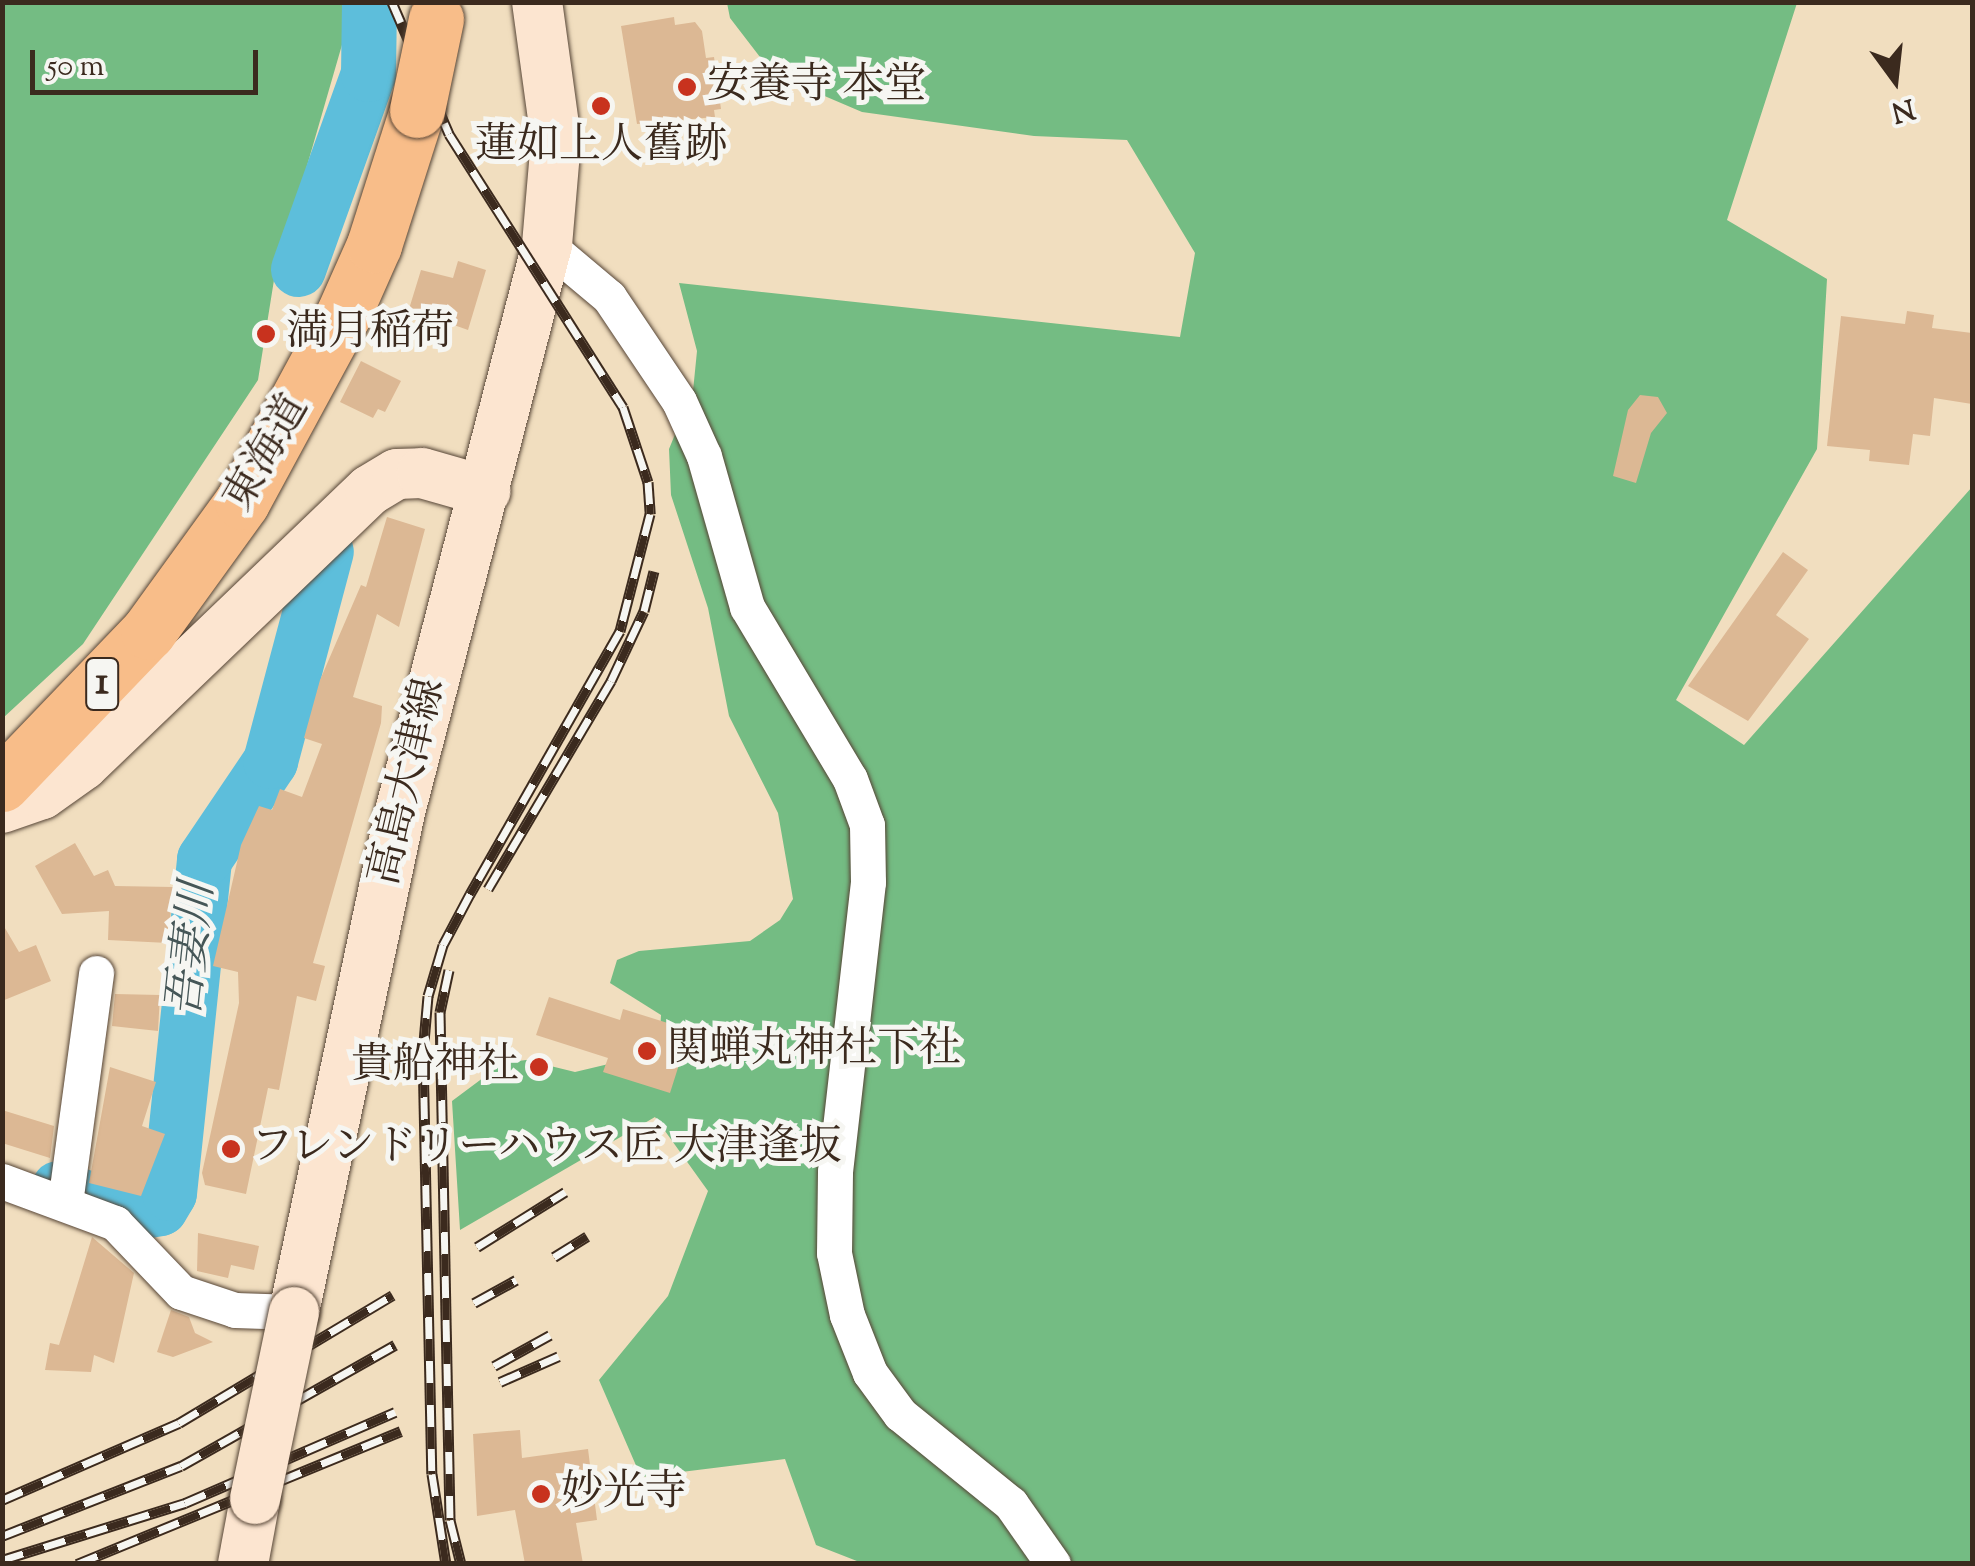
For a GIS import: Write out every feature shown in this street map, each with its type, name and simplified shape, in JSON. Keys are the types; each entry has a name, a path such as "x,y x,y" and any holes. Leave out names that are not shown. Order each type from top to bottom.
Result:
{"highway":[{"name":"東海道","path":"2,784 148,632 272,453 374,245 417,110 438,11"}],"main road":[{"name":"高島大津線","path":"243,1564 400,812 547,245 556,140 538,2"},
{"path":"2,808 42,794 83,764 370,490 397,474 422,474 485,490"}],"street":[{"path":"547,245 608,297 679,401 704,456 748,607 850,779 868,825 868,882 835,1172 834,1253 846,1316 870,1374 900,1414 1010,1504 1052,1564"},
{"path":"68,1192 96,973"},
{"path":"2,1181 68,1192 115,1223 181,1292 236,1310 294,1312"}],"green space":[{"path":"3,2 348,3 348,24 274,280 258,380 83,644 3,718"},
{"path":"727,3 1797,3 1727,220 1827,279 1817,449 1676,700 1744,745 1972,487 1972,1563 862,1563 816,1545 785,1459 641,1477 599,1380 668,1296 708,1191 655,1117 460,1230 452,1101 503,1063 526,1060 575,1072 659,1052 661,1015 610,983 617,960 639,951 750,941 780,920 793,899 778,813 729,716 708,608 671,495 669,449 693,391 697,351 679,283 1180,337 1195,253 1127,140 1034,136 862,112 773,74 730,18"}],"building":[{"path":"674,17 675,25 695,22 702,31 706,58 714,57 721,109 714,110 715,117 637,124 621,26"},
{"path":"458,261 486,270 468,330 409,309 421,270 453,278"},
{"path":"1907,311 1934,315 1932,328 1972,333 1972,404 1934,398 1930,436 1913,434 1909,465 1869,461 1870,450 1827,446 1841,316 1905,324"},
{"path":"361,361 401,381 385,412 378,409 373,418 340,402"},
{"path":"1640,395 1658,397 1667,413 1651,433 1636,483 1613,476 1628,410"},
{"path":"387,517 425,529 399,627 377,614 353,697 382,706 381,723 313,963 325,966 316,1001 297,996 279,1090 268,1088 246,1194 205,1185 202,1173 239,1003 238,972 213,966 241,845 259,806 272,810 280,789 302,797 322,744 304,738 320,680 361,585 366,587"},
{"path":"1783,552 1808,570 1776,615 1809,639 1748,721 1688,686"},
{"path":"75,843 94,876 108,870 115,886 173,887 168,943 108,940 109,911 62,914 35,866"},
{"path":"2,923 19,952 36,945 51,981 2,1001"},
{"path":"115,994 160,995 158,1031 112,1026"},
{"name":"関蝉丸神社下社","path":"549,997 620,1020 623,1009 690,1030 670,1093 603,1072 608,1058 536,1035"},
{"path":"110,1067 156,1082 142,1126 165,1134 141,1196 89,1183"},
{"path":"2,1110 54,1126 50,1158 2,1143"},
{"path":"198,1233 259,1246 254,1270 231,1265 228,1278 197,1271"},
{"path":"92,1237 134,1273 114,1363 94,1355 91,1372 45,1370 50,1343 59,1345"},
{"path":"171,1310 189,1317 195,1333 213,1342 173,1357 157,1352"},
{"path":"520,1430 522,1458 588,1449 597,1520 576,1523 583,1564 525,1564 515,1510 477,1516 473,1434"}],"waterway":[{"name":"吾妻川","path":"298,269 368,74 369,2"},
{"name":"吾妻川","path":"58,1188 132,1213 160,1208 169,1193 204,859 270,761 326,551"}],"railway":[{"path":"392,2 449,134 623,407 648,482 650,514 620,631 443,945 428,996 423,1053 432,1474 446,1564"},
{"path":"488,889 611,681 644,611 654,571"},
{"path":"449,970 440,1012 450,1520 461,1564"},
{"path":"477,1247 565,1192"},
{"path":"554,1257 587,1236"},
{"path":"474,1303 516,1280"},
{"path":"2,1500 179,1423 393,1295"},
{"path":"494,1366 550,1335"},
{"path":"2,1536 181,1466 395,1345"},
{"path":"500,1382 559,1356"},
{"path":"2,1560 185,1503 395,1412"},
{"path":"77,1564 401,1431"}],"place":[{"name":"安養寺 本堂","path":"687,87"},
{"name":"蓮如上人舊跡","path":"601,106"},
{"name":"満月稲荷","path":"266,334"},
{"name":"関蝉丸神社下社","path":"647,1051"},
{"name":"貴船神社","path":"539,1067"},
{"name":"フレンドリーハウス匠 大津逢坂","path":"231,1149"},
{"name":"妙光寺","path":"541,1494"}]}
